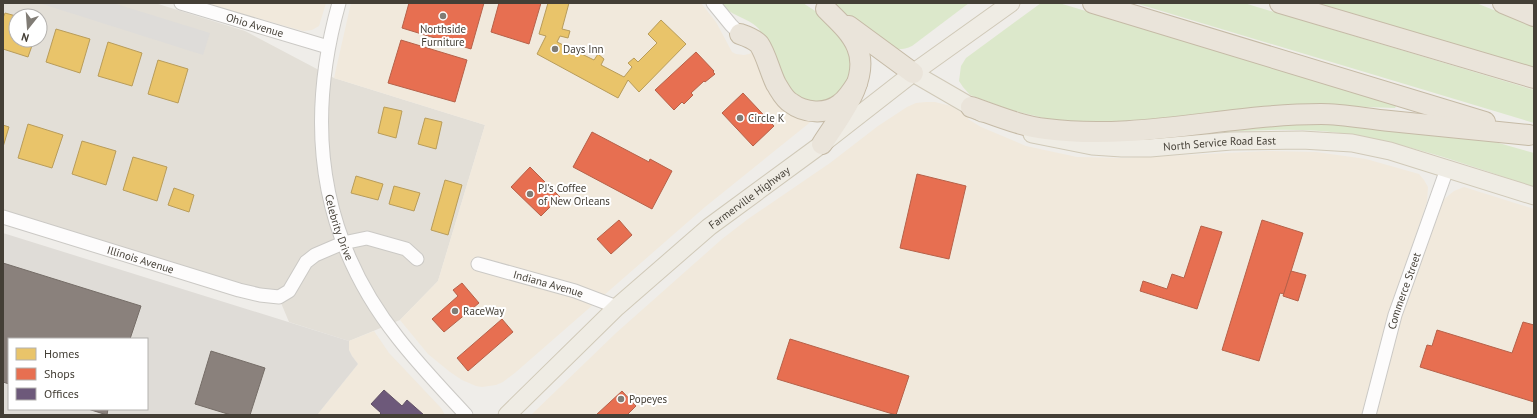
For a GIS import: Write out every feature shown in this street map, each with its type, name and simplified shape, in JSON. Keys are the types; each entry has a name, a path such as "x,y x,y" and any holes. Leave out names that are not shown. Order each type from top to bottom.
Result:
{"highway":[{"path":"1093,3 1532,136"},
{"path":"1280,3 1534,78"},
{"path":"1504,3 1534,16"},
{"path":"822,6 913,73"},
{"path":"822,6 849,34 857,46 861,58 861,71 850,99 822,144"},
{"path":"740,34 758,43 775,83 783,95 797,107 815,111 833,109 848,96 857,83"},
{"path":"970,107 1019,123 1045,129 1071,131 1100,132 1162,129 1283,115 1323,114 1532,136"}],"main road":[{"name":"Farmerville Highway","path":"507,415 617,307 709,227 822,144 913,73 1011,3"},
{"name":"North Service Road East","path":"913,73 989,118 1023,132 1040,137 1092,146 1150,148 1231,141 1309,140 1352,143 1390,151 1534,196"}],"street":[{"name":"Ohio Avenue","path":"181,3 328,47"},
{"name":"Celebrity Drive","path":"339,3 328,47 321,97 321,136 322,158 330,200 343,243 370,296 394,332 466,415"},
{"path":"713,3 740,34"},
{"name":"Commerce Street","path":"1369,415 1393,322 1447,169"},
{"name":"Illinois Avenue","path":"3,217 239,290 260,295 279,297 289,291 306,262 322,252 343,243"},
{"path":"343,243 367,238 406,249 417,259"},
{"name":"Indiana Avenue","path":"478,264 575,291 617,307"}],"shaded area":[{"path":"3,3 155,3 245,31 334,78 485,125 438,281 400,320 349,341 289,322 276,291 267,292 3,212"},
{"path":"39,3 113,3 210,33 203,55"},
{"path":"203,3 326,3 319,26 312,30 303,31"},
{"path":"351,3 701,3 716,22 732,52 744,55 755,50 813,120 705,207 516,372 503,382 496,385 482,387 476,386 462,380 450,372 428,354 400,320 438,281 485,125 334,78"},
{"path":"935,102 951,106 969,117 968,119 981,127 1026,146 1077,157 1125,158 1267,151 1316,152 1366,159 1419,174 1428,187 1427,202 1388,318 1362,415 531,415 616,333 722,239 748,219 830,163 878,126 907,107 916,103"},
{"path":"1464,187 1534,209 1534,415 1374,415 1398,327 1443,200 1454,191"},
{"path":"3,233 349,341 349,350 358,364 317,415 3,415"},
{"path":"374,331 389,353 441,408 445,415 317,415 358,364 349,350 349,341"}],"green space":[{"path":"720,3 803,3 826,18 847,37 853,76 835,103 795,102 768,52 758,28 749,21 729,11"},
{"path":"830,3 969,3 912,46 898,49 889,48"},
{"path":"1041,3 1059,3 1397,104 1395,108 1340,106 1115,126 1048,119 1011,110 970,95 959,81 961,66 966,58"},
{"path":"1135,3 1244,3 1534,90 1534,123"},
{"path":"1317,3 1476,3 1534,26 1534,68"},
{"path":"1302,121 1474,136 1534,153 1534,187 1462,163 1389,142 1365,137 1311,130 1224,132 1224,128"}],"building: Homes":[{"name":"Days Inn","path":"548,3 569,3 562,29 570,31 568,38 560,36 557,42 594,60 598,54 604,59 601,65 624,77 632,67 628,63 634,58 638,62 657,43 648,34 661,20 686,44 639,92 628,80 618,98 537,54 546,36 539,34"},
{"path":"5,13 8,14 8,48 31,48 28,57 3,49 3,18"},
{"path":"56,29 90,39 80,73 46,62"},
{"path":"108,42 142,53 132,86 98,76"},
{"path":"158,60 188,69 178,103 148,94"},
{"path":"384,107 402,111 396,138 378,133"},
{"path":"425,118 442,122 436,149 418,144"},
{"path":"28,124 63,135 52,168 18,158"},
{"path":"3,125 9,127 3,147"},
{"path":"82,141 116,151 106,185 72,174"},
{"path":"133,157 167,167 157,201 123,190"},
{"path":"356,176 383,184 378,200 351,193"},
{"path":"445,180 462,185 448,235 431,230"},
{"path":"394,186 420,193 414,211 389,204"},
{"path":"174,188 194,195 189,212 168,205"}],"building: Shops":[{"name":"Northside Furniture","path":"409,3 484,3 471,49 402,28"},
{"path":"499,3 541,3 529,44 491,32"},
{"path":"401,40 467,60 455,102 388,83"},
{"path":"696,52 714,71 713,72 715,74 705,82 704,81 691,93 693,95 684,104 682,102 674,110 655,90"},
{"path":"743,93 774,126 753,146 722,113"},
{"path":"592,132 649,162 650,159 672,171 652,209 573,167"},
{"path":"530,167 560,197 541,216 511,187"},
{"path":"917,174 966,186 949,259 900,248"},
{"path":"619,220 632,235 611,254 597,239"},
{"path":"1262,220 1303,233 1284,294 1280,293 1259,361 1222,350"},
{"path":"1201,226 1222,232 1197,309 1140,291 1143,281 1167,289 1172,274 1184,278"},
{"path":"1291,271 1306,275 1298,301 1283,296"},
{"name":"RaceWay","path":"462,283 479,303 444,332 432,319 458,296 453,290"},
{"path":"502,319 513,332 468,371 457,358"},
{"path":"1523,322 1534,325 1534,402 1420,367 1427,345 1432,346 1437,330 1512,353"},
{"path":"790,339 909,376 896,415 777,379"},
{"name":"Popeyes","path":"622,391 636,406 627,415 596,415"}],"building: Offices":[{"path":"384,390 402,406 407,400 424,415 379,415 381,413 371,404"}],"building: Industry":[{"path":"3,263 141,306 130,338 8,338 8,384 3,382"},
{"path":"211,351 265,368 250,415 231,415 195,404"},
{"path":"91,410 108,410 107,415"}],"place":[{"name":"Northside Furniture","path":"443,16"},
{"name":"Days Inn","path":"555,49"},
{"name":"Circle K","path":"740,118"},
{"name":"PJ's Coffee of New Orleans","path":"530,194"},
{"name":"RaceWay","path":"455,311"},
{"name":"Popeyes","path":"621,399"}]}
